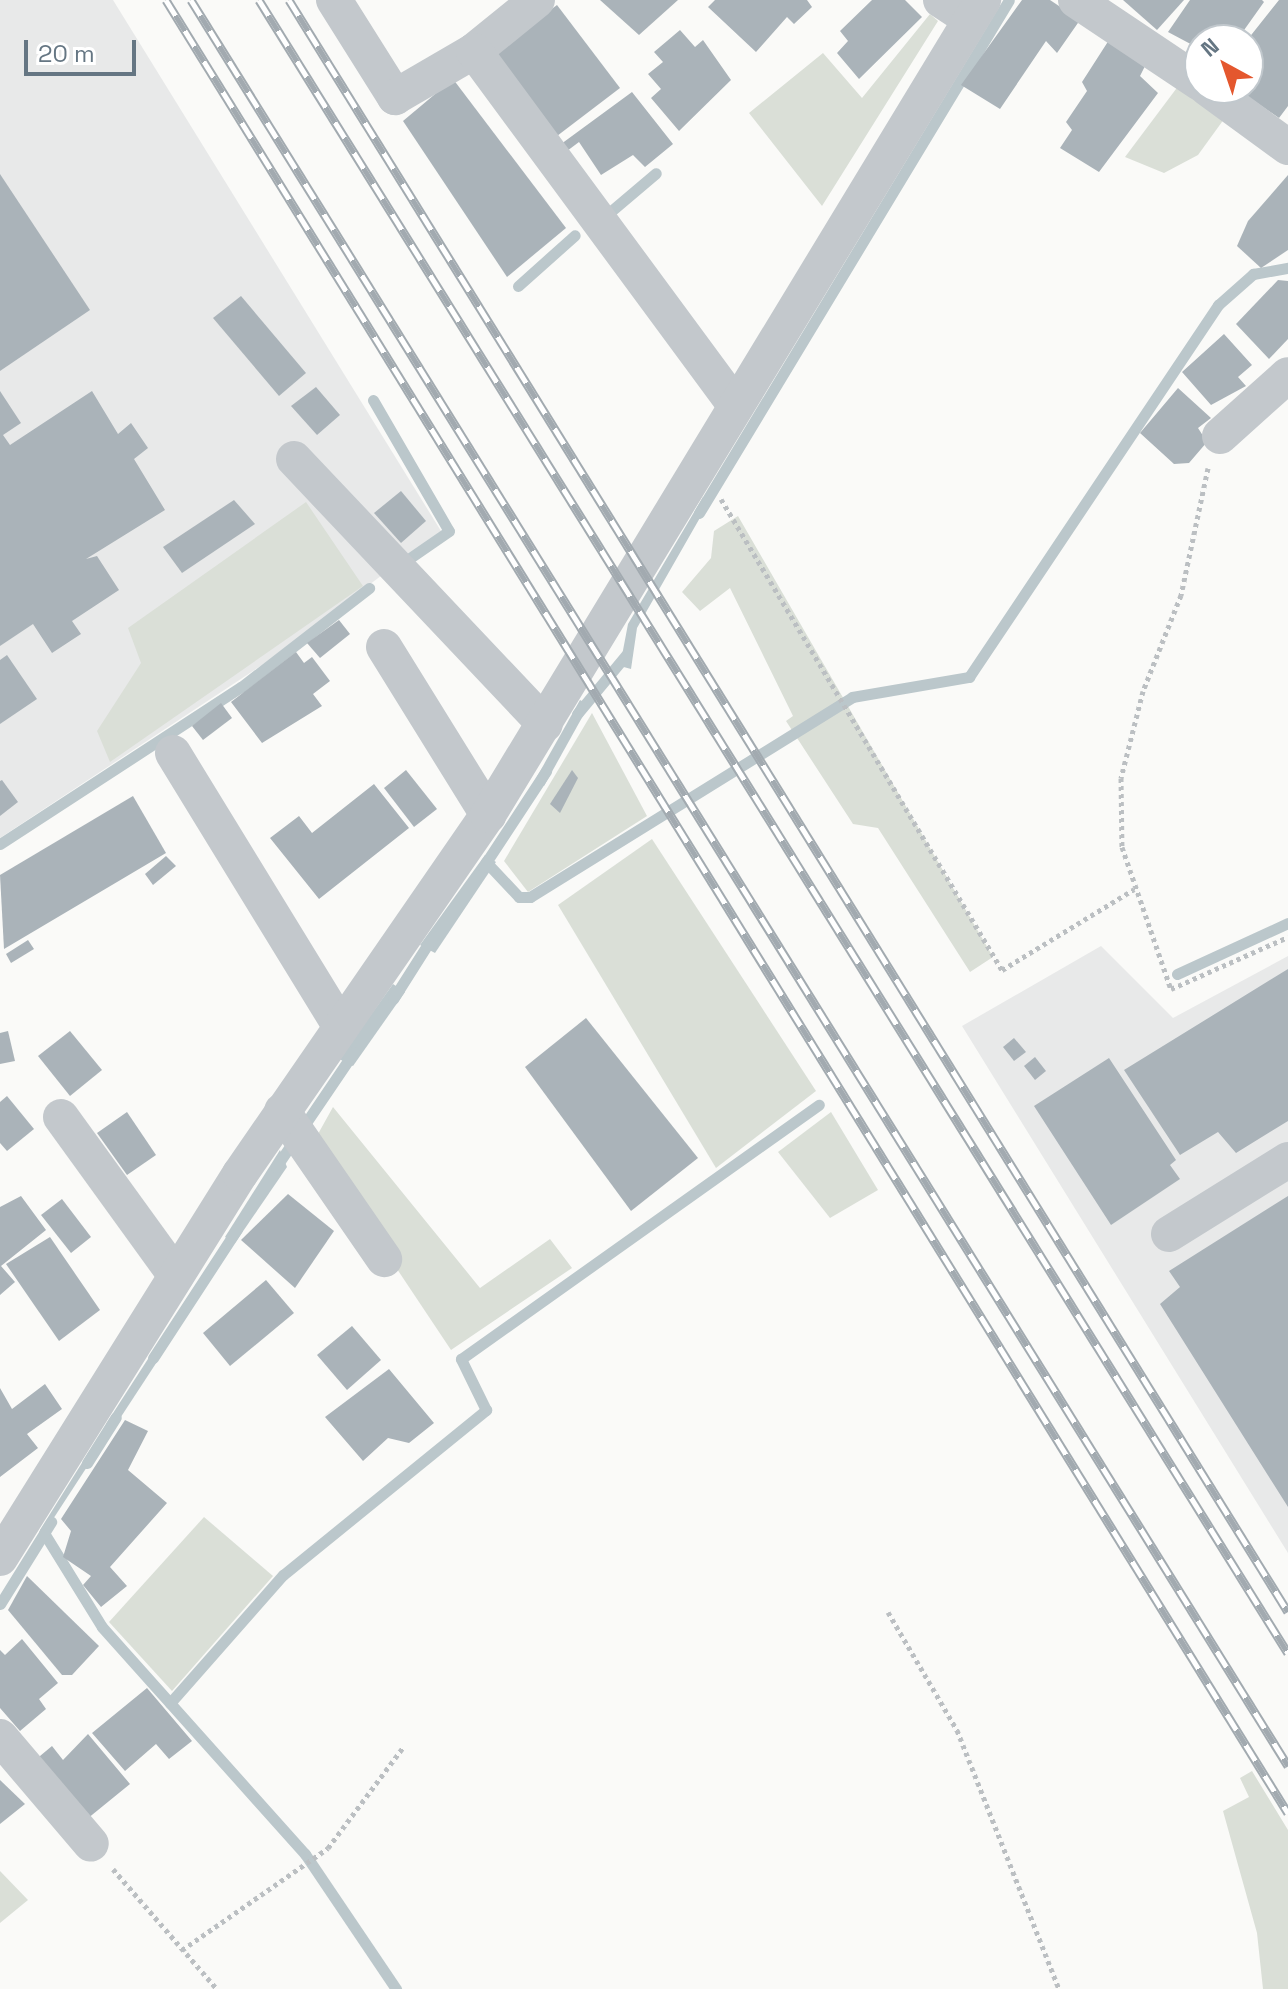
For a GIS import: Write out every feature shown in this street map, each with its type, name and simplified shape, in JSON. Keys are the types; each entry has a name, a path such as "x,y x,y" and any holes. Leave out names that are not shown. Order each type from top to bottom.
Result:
{"street":[{"path":"334,0 395,97 474,51 537,0"},
{"path":"1076,0 1184,72"},
{"path":"0,1558 282,1111 488,815 545,724 735,405 965,6"},
{"path":"474,51 735,405"},
{"path":"1229,104 1288,147"},
{"path":"1220,436 1288,375"},
{"path":"294,459 545,724"},
{"path":"384,647 488,815"},
{"path":"173,753 341,1027"},
{"path":"282,1111 384,1259"},
{"path":"61,1117 176,1276"},
{"path":"1169,1234 1288,1160"},
{"path":"0,1737 91,1844"}],"path":[{"path":"1220,436 1181,595 1143,691 1121,778 1122,847 1171,989 1288,937"},
{"path":"693,476 729,506 1002,970 1134,889"},
{"path":"888,1612 957,1730 1059,1989"},
{"path":"182,1950 328,1848 404,1746"},
{"path":"91,1844 217,1989"}],"shaded area":[{"path":"0,0 113,0 441,531 262,665 0,838"},
{"path":"930,14 938,21 822,206 749,113 823,53 862,98"},
{"path":"1179,85 1184,88 1184,104 1209,104 1227,115 1198,155 1164,173 1125,157"},
{"path":"703,497 709,502 637,628 631,669 620,666 628,624"},
{"path":"306,502 363,586 110,762 97,731 141,663 128,628"},
{"path":"738,516 993,957 970,972 878,828 853,824 786,721 793,716 730,588 700,611 682,592 711,558 714,531"},
{"path":"580,700 589,705 544,786 534,782"},
{"path":"592,713 647,816 528,892 504,861"},
{"path":"652,839 816,1091 716,1168 558,905"},
{"path":"485,855 496,862 435,953 420,945"},
{"path":"1101,946 1173,1018 1288,956 1288,1553 962,1026"},
{"path":"393,984 405,992 353,1066 339,1059"},
{"path":"333,1107 480,1288 550,1239 572,1268 451,1350 313,1143"},
{"path":"831,1112 878,1190 830,1218 778,1152"},
{"path":"280,1150 287,1167 235,1243 225,1237"},
{"path":"157,1345 166,1348 113,1429 106,1424"},
{"path":"90,1450 96,1453 44,1533 40,1530"},
{"path":"204,1517 273,1576 172,1691 109,1622"},
{"path":"1252,1771 1288,1830 1288,1989 1263,1989 1257,1933 1223,1811 1249,1797 1240,1778"},
{"path":"0,1871 28,1900 0,1923"}],"building":[{"path":"600,0 678,0 639,35"},
{"path":"715,0 807,0 812,7 794,24 787,17 756,52 708,7"},
{"path":"872,0 905,0 922,17 859,79 837,53 848,41 840,31"},
{"path":"1022,0 1050,0 1080,20 1057,53 1046,41 1000,109 961,85"},
{"path":"1123,0 1184,0 1157,30"},
{"path":"1190,0 1264,2 1248,24 1184,24 1184,40 1168,32"},
{"path":"1279,0 1288,0 1288,106 1279,118 1259,104 1264,104 1264,24 1260,24"},
{"path":"557,5 620,88 557,136 493,53"},
{"path":"680,30 695,47 703,40 731,80 679,131 651,98 661,89 648,74 663,62 654,52"},
{"path":"1109,40 1146,64 1140,76 1158,93 1099,172 1060,148 1072,130 1066,122 1087,91 1082,82"},
{"path":"453,79 566,228 507,277 403,121"},
{"path":"632,92 673,144 645,167 633,155 601,175 579,142 563,154 557,147"},
{"path":"0,174 90,310 0,371"},
{"path":"1288,175 1288,250 1261,268 1237,246 1248,221"},
{"path":"1278,280 1288,281 1288,339 1269,359 1236,324"},
{"path":"241,296 306,373 279,396 213,318"},
{"path":"1224,334 1252,365 1238,377 1246,386 1211,405 1182,372"},
{"path":"316,387 340,415 317,435 291,406"},
{"path":"1178,388 1211,418 1198,428 1207,442 1189,463 1174,464 1140,433"},
{"path":"0,391 21,423 3,435 10,445 92,391 118,434 131,423 148,448 134,459 165,510 86,559 97,556 119,590 72,621 81,634 52,653 33,624 0,646"},
{"path":"401,491 426,521 401,543 374,513"},
{"path":"234,500 255,524 182,573 163,547"},
{"path":"339,620 350,634 320,658 307,643"},
{"path":"296,652 304,663 312,657 330,681 313,694 322,706 262,743 231,702"},
{"path":"7,655 37,699 0,724 0,660"},
{"path":"221,703 232,718 203,740 192,726"},
{"path":"406,770 437,809 414,827 384,788"},
{"path":"572,770 578,778 560,813 550,804"},
{"path":"0,781 18,802 0,816"},
{"path":"374,784 409,828 319,899 270,838 299,816 312,833"},
{"path":"133,796 166,853 4,949 0,875"},
{"path":"166,856 176,866 153,885 145,874"},
{"path":"28,940 34,949 11,963 6,954"},
{"path":"1288,969 1288,1121 1236,1153 1218,1132 1180,1155 1124,1070"},
{"path":"586,1018 698,1158 631,1211 525,1067"},
{"path":"8,1031 15,1061 0,1064 0,1033"},
{"path":"70,1031 102,1070 70,1096 38,1056"},
{"path":"1014,1038 1026,1052 1014,1061 1003,1047"},
{"path":"1035,1057 1046,1071 1035,1080 1024,1066"},
{"path":"1109,1058 1176,1160 1170,1165 1180,1179 1111,1225 1034,1106"},
{"path":"7,1096 34,1129 7,1151 0,1143 0,1102"},
{"path":"127,1112 156,1155 127,1175 97,1133"},
{"path":"288,1194 334,1231 295,1288 241,1240"},
{"path":"21,1196 46,1230 1,1266 15,1282 0,1295 0,1207"},
{"path":"1288,1196 1288,1507 1160,1304 1180,1287 1169,1271"},
{"path":"62,1199 91,1237 71,1253 41,1215"},
{"path":"50,1237 100,1310 59,1341 6,1264"},
{"path":"266,1280 294,1313 230,1366 203,1333"},
{"path":"352,1326 381,1360 347,1390 317,1355"},
{"path":"389,1369 434,1423 409,1443 388,1438 363,1461 325,1417"},
{"path":"45,1384 62,1409 27,1434 38,1448 0,1477 0,1388 12,1409"},
{"path":"125,1420 148,1431 128,1470 167,1503 110,1567 127,1586 101,1607 83,1585 91,1576 63,1557 71,1531 61,1519"},
{"path":"27,1576 99,1646 72,1675 62,1675 8,1610"},
{"path":"22,1639 58,1683 39,1699 46,1709 20,1731 0,1708 0,1650 5,1655"},
{"path":"147,1688 192,1741 169,1759 156,1744 125,1771 92,1733"},
{"path":"88,1734 130,1784 87,1819 34,1761 52,1746 63,1760"},
{"path":"0,1780 25,1804 0,1824"}],"waterway":[{"path":"699,513 1009,0"},
{"path":"610,212 656,173"},
{"path":"518,286 575,235"},
{"path":"486,862 519,897 530,897 852,697 969,677 1218,305 1253,274 1288,268"},
{"path":"373,400 449,531 407,560"},
{"path":"0,844 241,687 369,588"},
{"path":"577,714 626,655"},
{"path":"483,867 546,771"},
{"path":"1177,974 1288,923"},
{"path":"393,999 433,936"},
{"path":"276,1167 354,1052"},
{"path":"170,1703 283,1575 486,1410 461,1359 819,1105"},
{"path":"153,1358 237,1229"},
{"path":"87,1463 116,1417"},
{"path":"0,1604 51,1522"},
{"path":"44,1533 102,1627 305,1854 396,1989"}],"railway":[{"path":"166,0 1288,1813"},
{"path":"191,0 1288,1766"},
{"path":"259,0 1288,1653"},
{"path":"289,0 1288,1612"}]}
